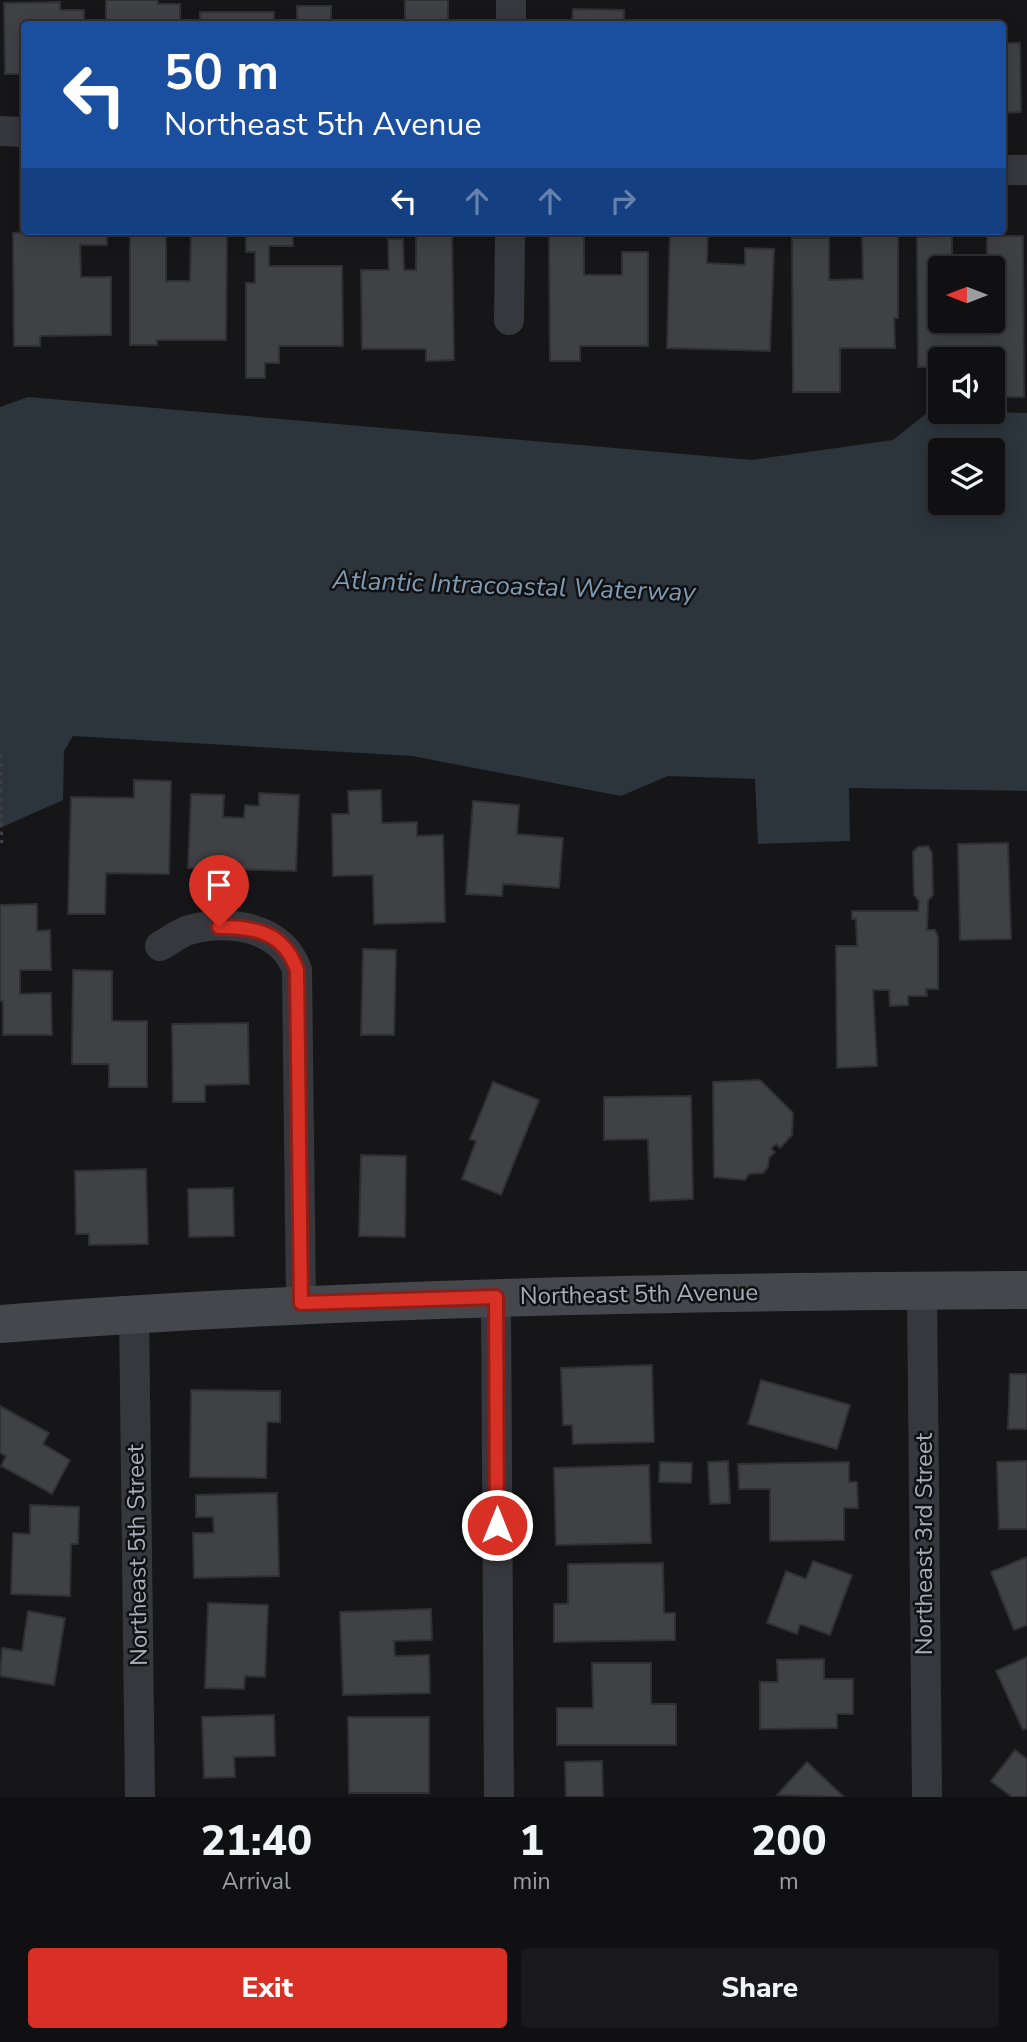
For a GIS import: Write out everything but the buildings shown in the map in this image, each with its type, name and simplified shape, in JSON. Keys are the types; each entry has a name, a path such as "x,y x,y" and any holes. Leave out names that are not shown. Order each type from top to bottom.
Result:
{"street":[{"path":"511,0 511,21"},
{"path":"0,131 21,132"},
{"path":"1006,170 1027,170"},
{"path":"509,320 510,235"},
{"path":"160,946 188,930 250,928 273,937 291,952 297,970 301,1303"},
{"name":"Northeast 3rd Street","path":"922,1290 927,1797"},
{"name":"Northeast 5th Avenue","path":"0,1324 301,1303 496,1297 1027,1290"},
{"path":"496,1297 499,1797"},
{"name":"Northeast 5th Street","path":"134,1314 140,1797"}],"path":[{"path":"0,755 1,843"}],"water":[{"name":"Atlantic Intracoastal Waterway","path":"28,397 752,460 893,440 928,412 928,424 1005,424 1005,412 1027,413 1027,791 849,788 850,841 758,844 755,779 668,776 621,796 412,756 73,736 64,751 63,800 0,828 0,407"}],"route":[{"path":"219,927 250,928 273,937 291,952 297,970 301,1303 496,1297 497,1525"}]}
